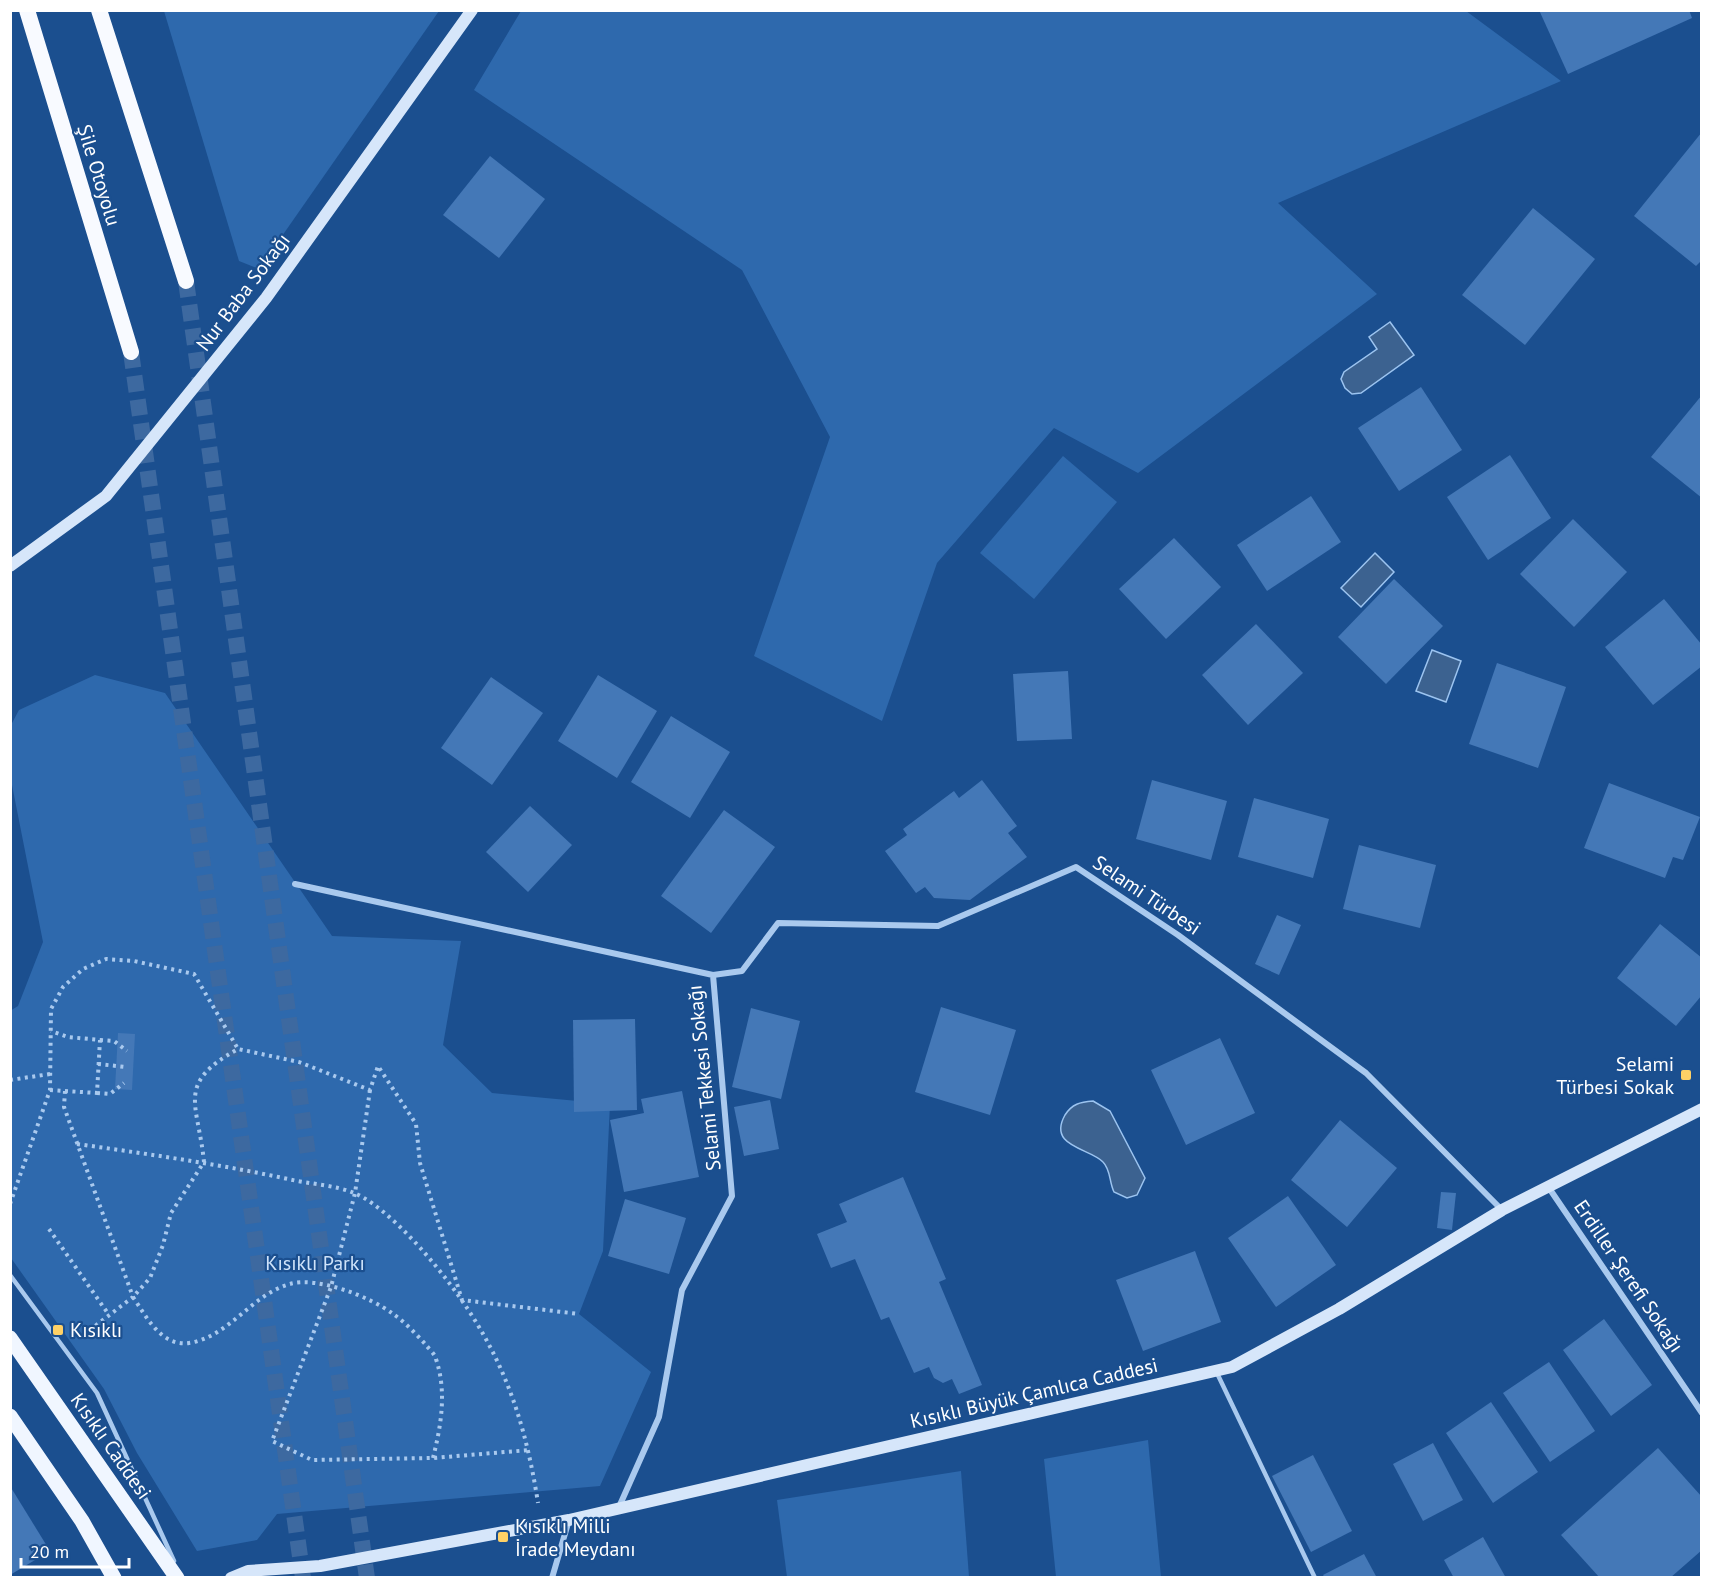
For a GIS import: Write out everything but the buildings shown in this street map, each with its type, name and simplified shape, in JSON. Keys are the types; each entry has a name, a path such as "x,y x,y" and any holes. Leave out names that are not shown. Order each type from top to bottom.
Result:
{"highway":[{"name":"Şile Otoyolu","path":"27,10 131,352"},
{"path":"99,10 186,281"}],"main road":[{"name":"Nur Baba Sokağı","path":"10,566 106,496 266,298 472,10"},
{"name":"Kısıklı Büyük Çamlıca Caddesi","path":"231,1578 248,1571 320,1566 569,1520 1232,1367 1339,1309 1502,1210 1550,1188 1701,1109"},
{"name":"Kısıklı Caddesi","path":"10,1338 179,1578"},
{"path":"10,1416 82,1521 114,1578"},
{"name":"Kısıklı Büyük Çamlıca Caddesi","path":"305,1578 320,1566"}],"street":[{"name":"Selami Türbesi","path":"713,975 742,971 778,923 938,926 1076,867 1178,935 1366,1073 1502,1210"},
{"name":"Selami Tekkesi Sokağı","path":"295,884 713,975 732,1196 682,1290 659,1417 618,1508"},
{"name":"Erdiller Şerefi Sokağı","path":"1550,1188 1701,1413"},
{"path":"552,1578 569,1520"}],"lane":[{"path":"10,1275 97,1393 179,1578"},
{"path":"1216,1371 1315,1578"}],"path":[{"path":"10,1204 50,1090 51,1009 63,987 83,969 106,958 135,961 194,974 238,1049"},
{"path":"51,1031 68,1037 114,1041 127,1051"},
{"path":"97,1093 100,1040"},
{"path":"82,1336 133,1297 150,1278 163,1245 171,1213 204,1162 202,1138 195,1111 195,1088 203,1073 217,1061 238,1049 299,1062 370,1090"},
{"path":"98,1064 126,1067"},
{"path":"462,1300 420,1163 416,1124 378,1066 370,1090 355,1193 331,1287 272,1441 312,1460 433,1458 530,1450"},
{"path":"10,1080 50,1074"},
{"path":"50,1090 110,1094 124,1083"},
{"path":"65,1091 64,1107 133,1297 152,1325 168,1340 189,1343 214,1334 266,1295 290,1284 310,1281 331,1287 392,1312 413,1330 436,1357 442,1399 441,1427 433,1458"},
{"path":"77,1144 204,1162 355,1193 403,1228 478,1323 506,1377 530,1450 542,1524"},
{"path":"49,1229 109,1315"},
{"path":"462,1300 579,1314"}],"green space":[{"path":"164,10 439,11 259,269 239,261"},
{"path":"521,11 1466,11 1561,81 1278,203 1377,294 1138,473 1054,428 937,563 882,721 754,656 830,437 742,270 474,90"},
{"path":"1063,456 1117,502 1034,599 980,553"},
{"name":"Kısıklı Parkı","path":"95,675 165,693 332,936 461,941 443,1045 492,1093 610,1104 603,1251 579,1314 651,1372 600,1486 277,1514 257,1540 197,1551 137,1453 104,1389 11,1258 10,1011 18,1006 43,942 11,780 11,725 19,710"},
{"path":"1148,1440 1161,1577 1056,1577 1044,1459"},
{"path":"961,1471 969,1577 787,1577 777,1500"}],"shaded area":[{"path":"1390,322 1414,355 1361,393 1352,394 1345,388 1341,379 1344,372 1377,349 1369,337"},
{"path":"1375,553 1394,572 1361,607 1341,588"},
{"path":"1432,650 1461,661 1446,702 1416,691"},
{"path":"1093,1101 1110,1111 1145,1178 1137,1195 1127,1198 1114,1192 1103,1162 1072,1145 1062,1134 1061,1126 1070,1108 1080,1103"}],"tunnel":[{"path":"186,281 367,1578"},
{"path":"131,352 303,1578"}],"place":[{"name":"Selami Türbesi Sokak","path":"1686,1075"},
{"name":"Kısıklı","path":"58,1330"},
{"name":"Kısıklı Milli İrade Meydanı","path":"503,1537"}]}
